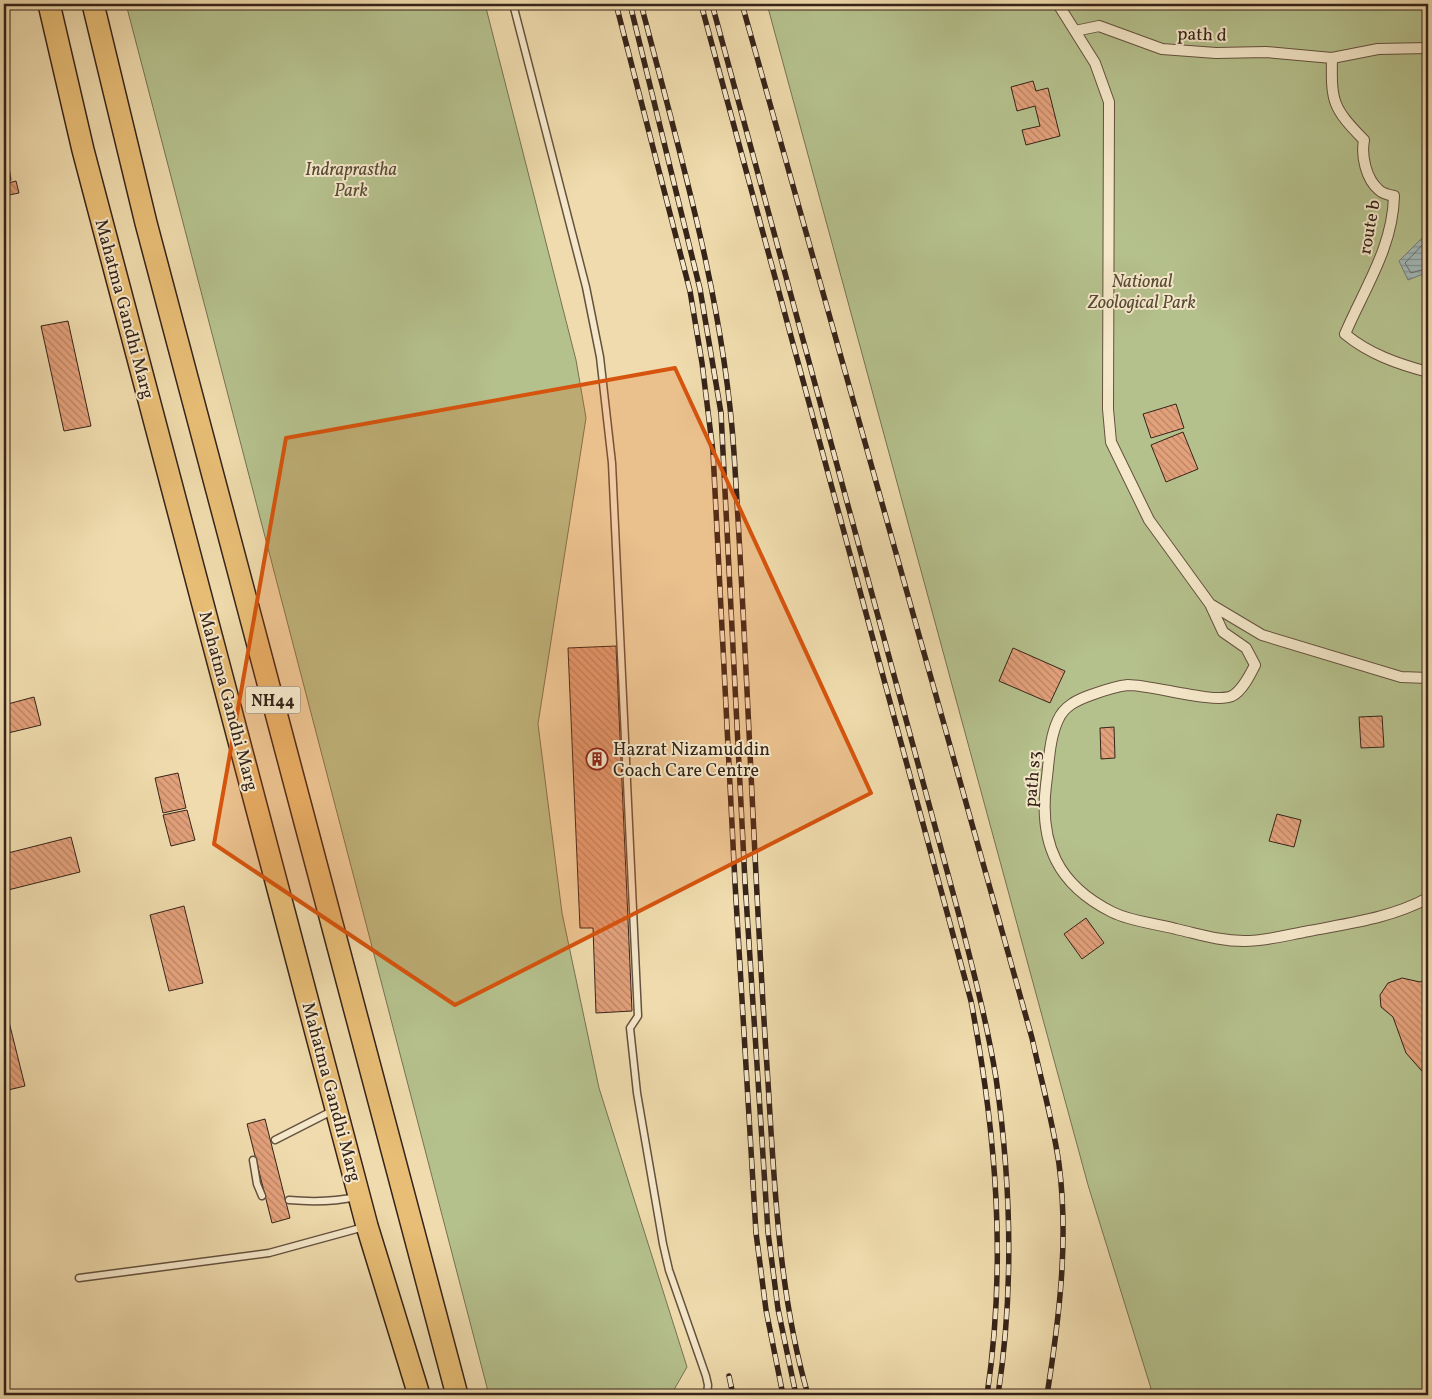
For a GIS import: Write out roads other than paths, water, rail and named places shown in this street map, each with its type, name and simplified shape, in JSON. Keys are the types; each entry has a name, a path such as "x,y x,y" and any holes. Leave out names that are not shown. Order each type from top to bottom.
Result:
{"highway":[{"name":"Mahatma Gandhi Marg","path":"49,4 83,150 367,1226 419,1395"},
{"name":"NH44","path":"93,4 146,223 457,1395"}],"street":[{"path":"1058,4 1095,63 1108,102 1108,409 1111,442 1149,520 1210,604 1262,635 1401,677 1428,678"},
{"name":"path d","path":"1075,32 1099,26 1170,50 1216,53 1266,52 1332,58"},
{"path":"1332,58 1378,50 1428,48"},
{"name":"route b","path":"1332,58 1332,97 1340,116 1364,140 1362,149 1368,174 1379,191 1394,196 1378,268 1346,334 1369,351 1385,359 1428,372"},
{"name":"path s3","path":"1210,604 1223,632 1246,648 1255,665 1247,680 1233,696 1215,699 1171,690 1127,685 1073,701 1058,719 1051,746 1044,806 1047,840 1053,857 1079,892 1112,913 1140,922 1176,928 1205,938 1243,942 1277,939 1392,914 1428,898"}],"lane":[{"path":"514,4 586,286 600,357 612,462 622,643 638,1016 630,1028 637,1094 663,1244 669,1270 706,1376 708,1385 707,1395"},
{"path":"275,1140 336,1109"},
{"path":"253,1160 257,1184 262,1196"},
{"path":"289,1200 312,1202 339,1201 360,1196"},
{"path":"79,1278 269,1253 367,1226"}],"water":[{"path":"1428,232 1428,272 1408,280 1399,261"}],"railway":[{"path":"616,4 690,291 702,363 713,452 735,883 756,1233 766,1310 783,1395"},
{"path":"630,4 700,289 721,413 745,882 768,1232 778,1309 796,1395"},
{"path":"641,4 698,226 721,339 729,396 739,528 761,977 774,1182 789,1311 808,1395"},
{"path":"701,4 971,1001 987,1099 996,1197 996,1295 987,1395"},
{"path":"712,4 959,915 988,1037 1001,1117 1009,1236 1007,1316 998,1395"},
{"path":"742,4 1032,1038 1050,1117 1059,1164 1062,1193 1063,1251 1059,1309 1047,1395"},
{"path":"729,1376 733,1395"}],"place":[{"name":"Hazrat Nizamuddin Coach Care Centre","path":"597,759"}],"park label":[{"name":"Indraprastha Park","path":"351,179"},
{"name":"National Zoological Park","path":"1142,291"}]}
